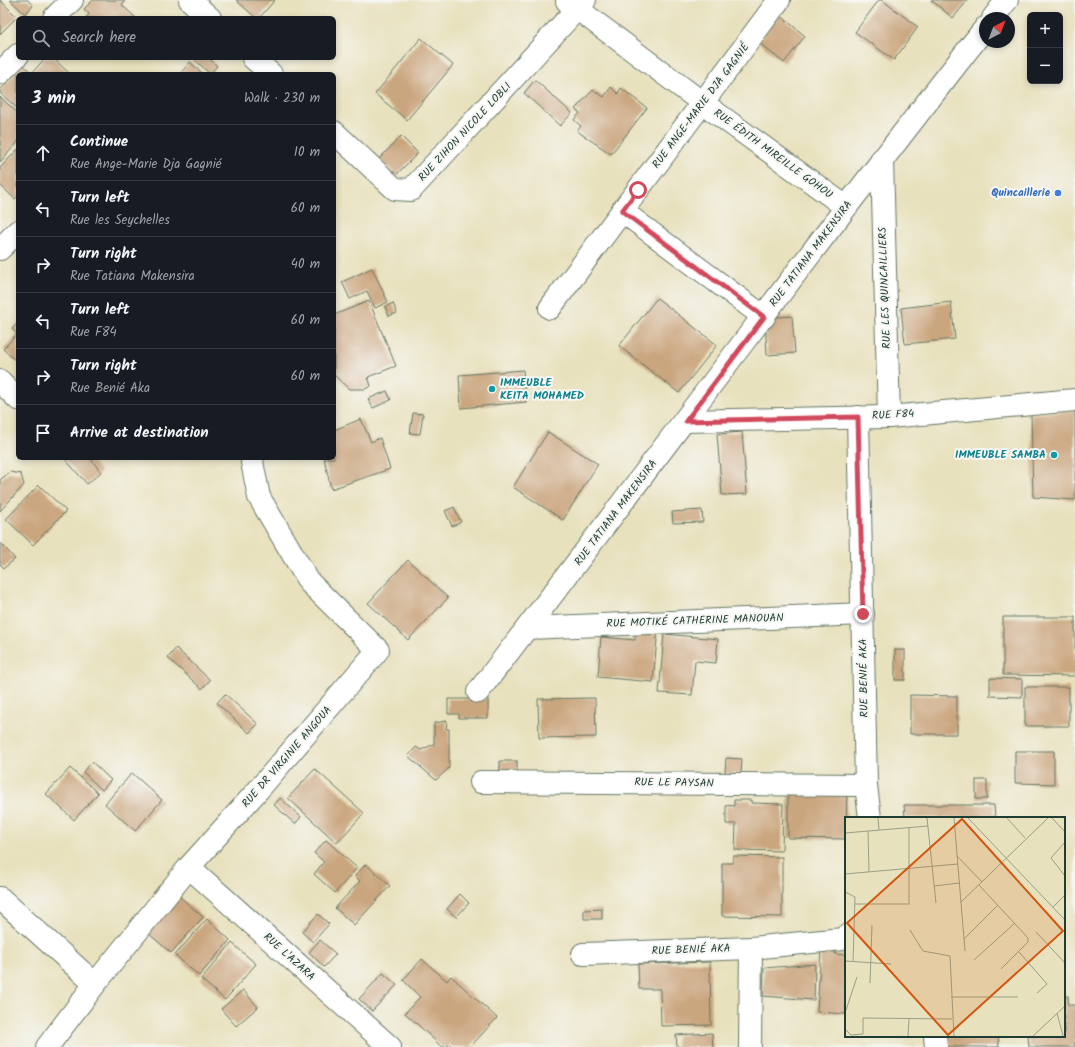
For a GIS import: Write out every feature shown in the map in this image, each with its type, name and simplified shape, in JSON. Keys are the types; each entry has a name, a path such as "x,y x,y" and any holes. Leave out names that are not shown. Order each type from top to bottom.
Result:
{"street":[{"path":"56,16 72,0"},
{"path":"190,0 208,16"},
{"name":"RUE ANGE-MARIE DJA GAGNIÉ","path":"550,308 704,104 779,0"},
{"path":"998,12 1007,0"},
{"name":"RUE ÉDITH MIREILLE GOHOU","path":"576,3 704,104 846,207"},
{"name":"RUE ZIHON NICOLE LOBLI","path":"336,134 396,189 411,190 576,3"},
{"name":"RUE TATIANA MAKENSIRA","path":"478,692 686,421 882,159 979,36"},
{"path":"0,73 16,57"},
{"path":"255,60 269,72"},
{"name":"RUE LES QUINCAILLIERS","path":"882,159 889,417"},
{"path":"622,211 764,317"},
{"path":"0,249 16,233"},
{"path":"0,381 16,397"},
{"name":"RUE F84","path":"686,421 889,417 1075,400"},
{"name":"RUE BENIÉ AKA","path":"858,417 866,785 870,817"},
{"name":"RUE DR VIRGINIE ANGOUA","path":"48,1047 95,984 189,867 259,789 378,650 308,582 259,497 252,460"},
{"name":"RUE MOTIKÉ CATHERINE MANOUAN","path":"528,628 863,614"},
{"name":"RUE LE PAYSAN","path":"481,782 866,785"},
{"name":"RUE L'AZARA","path":"189,867 390,1047"},
{"path":"0,898 95,984"},
{"name":"RUE BENIÉ AKA","path":"583,954 751,948 843,939 845,937"},
{"path":"750,1047 751,948"}],"building":[{"path":"0,0 16,16 16,18 0,34"},
{"path":"10,0 28,0 33,6 25,14"},
{"path":"93,0 125,0 122,5 134,16 88,16 89,14 84,9"},
{"path":"236,0 275,0 261,16 254,16"},
{"path":"879,0 882,0 918,27 894,60 855,32"},
{"path":"931,0 968,0 953,18"},
{"path":"780,15 805,36 784,63 758,42"},
{"path":"421,38 453,65 407,120 375,94"},
{"path":"43,60 55,60 68,72 33,72"},
{"path":"195,60 211,60 217,66 212,72 208,72"},
{"path":"190,62 201,72 182,72"},
{"path":"23,65 31,72 17,72"},
{"path":"16,73 16,107 0,93 0,90"},
{"path":"535,80 572,113 560,126 524,93"},
{"path":"611,87 618,94 621,88 647,108 611,154 577,131 581,126 574,120 580,113 575,109 593,90 604,97"},
{"path":"0,97 16,111 16,144 0,162"},
{"path":"401,136 418,153 396,175 379,159"},
{"path":"16,151 15,199 0,185 0,168"},
{"path":"372,268 388,302 375,308 367,291 350,299 342,282"},
{"path":"657,298 717,345 679,393 619,346"},
{"path":"369,301 396,366 368,377 371,386 365,389 349,389 336,377 336,314"},
{"path":"951,302 955,339 905,344 901,308"},
{"path":"393,303 397,313 389,316 385,307"},
{"path":"792,316 795,353 767,355 765,318"},
{"path":"16,325 16,333 12,329"},
{"path":"16,335 16,361 3,349"},
{"name":"IMMEUBLE KEITA MOHAMED","path":"523,370 526,402 461,408 459,375"},
{"path":"387,391 391,400 373,408 368,399"},
{"name":"IMMEUBLE SAMBA","path":"1075,410 1075,500 1033,497 1031,414"},
{"path":"413,413 423,414 420,434 410,433"},
{"path":"361,419 371,442 380,438 390,469 331,489 324,460 336,460 336,429"},
{"path":"548,432 598,464 563,520 513,487"},
{"path":"742,432 747,494 722,495 717,434"},
{"path":"66,460 92,460 101,472 87,484"},
{"path":"10,472 21,474 24,485 0,511 0,480"},
{"path":"39,485 66,511 33,545 6,519"},
{"path":"454,507 461,522 452,526 445,511"},
{"path":"702,510 703,522 673,523 672,512"},
{"path":"0,542 15,559 4,568 0,564"},
{"path":"408,560 448,598 408,640 368,603"},
{"path":"1003,617 1075,617 1075,676 1003,675"},
{"path":"636,626 658,628 653,682 598,677 601,637 635,640"},
{"path":"664,634 718,639 716,663 695,661 692,695 659,693"},
{"path":"176,648 210,680 202,689 168,658"},
{"path":"895,650 905,650 905,680 895,680"},
{"path":"990,678 1022,679 1022,697 990,696"},
{"path":"1025,687 1069,687 1069,726 1025,726"},
{"path":"225,694 258,724 249,733 217,703"},
{"path":"910,695 957,696 957,734 910,734"},
{"path":"595,698 596,737 539,738 538,699"},
{"path":"448,699 488,699 488,718 459,718 459,714 448,714"},
{"path":"447,721 446,729 449,729 449,768 436,780 408,756 416,747 421,750 434,744 434,723"},
{"path":"1015,751 1054,751 1054,784 1015,783"},
{"path":"726,758 742,759 741,774 725,773"},
{"path":"500,761 517,761 517,772 500,772"},
{"path":"92,762 111,780 102,790 83,772"},
{"path":"70,768 98,793 74,820 46,794"},
{"path":"315,769 364,813 337,843 288,798"},
{"path":"132,773 162,800 135,831 105,804"},
{"path":"976,780 987,780 987,799 976,799"},
{"path":"788,790 847,791 845,839 788,838"},
{"path":"280,798 301,817 295,824 274,805"},
{"path":"734,800 751,800 751,803 783,804 782,851 735,850 736,824 726,824 726,805 734,806"},
{"path":"904,805 994,805 995,817 905,817"},
{"path":"326,840 357,868 335,893 314,874 324,862 314,853"},
{"path":"733,856 782,857 782,917 722,916 722,863 733,863"},
{"path":"366,864 390,886 354,925 335,908 360,881 355,876"},
{"path":"460,894 469,903 456,917 447,909"},
{"path":"179,896 203,917 171,953 147,932"},
{"path":"602,909 602,919 584,919 584,910"},
{"path":"318,914 329,924 313,942 302,932"},
{"path":"207,919 230,940 199,976 175,955"},
{"path":"320,940 336,954 324,967 309,952"},
{"path":"232,943 256,964 225,1000 201,979"},
{"path":"821,948 835,949 835,954 845,955 845,1014 817,1012"},
{"path":"422,959 447,981 451,976 497,1018 470,1047 452,1047 449,1044 447,1047 442,1047 405,1013 420,997 403,980"},
{"path":"710,962 711,1025 661,1026 660,989 639,989 638,964"},
{"path":"815,964 814,1000 763,996 764,968"},
{"path":"383,973 397,985 372,1011 359,999"},
{"path":"243,990 258,1007 236,1026 221,1009"},
{"path":"1065,996 1068,996 1068,1005 1075,1005 1075,1047 1029,1047 1028,1037 1065,1037"},
{"path":"712,1033 713,1047 677,1047 676,1035"},
{"path":"943,1037 998,1037 999,1047 943,1047"}],"place":[{"name":"Quincaillerie","path":"1058,193"},
{"name":"IMMEUBLE KEITA MOHAMED","path":"492,389"},
{"name":"IMMEUBLE SAMBA","path":"1054,455"}],"route":[{"path":"638,190 622,211 764,317 686,421 858,417 863,614"}]}
